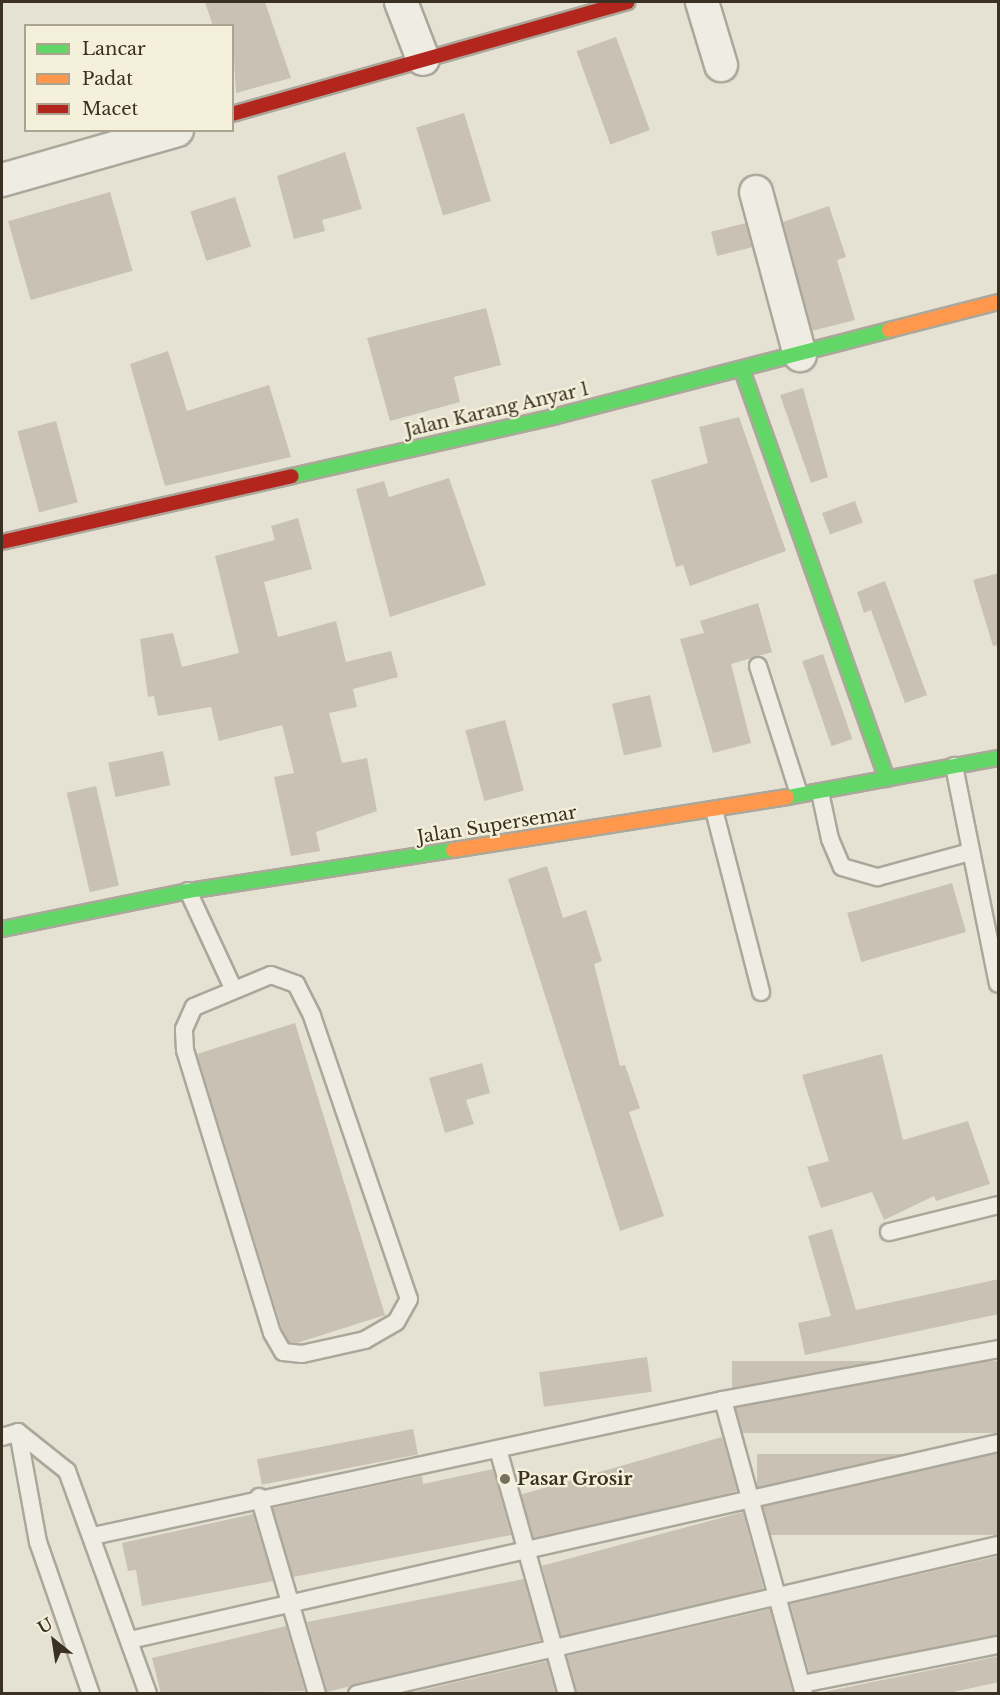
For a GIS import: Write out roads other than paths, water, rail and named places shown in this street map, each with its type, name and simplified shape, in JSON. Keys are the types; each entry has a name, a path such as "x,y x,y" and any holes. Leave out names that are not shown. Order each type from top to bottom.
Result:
{"street":[{"path":"401,2 423,59"},
{"path":"234,113 627,2"},
{"path":"702,2 721,65"},
{"path":"2,180 170,132"},
{"path":"756,192 800,355"},
{"name":"Jalan Karang Anyar 1","path":"2,542 742,370 999,303"},
{"path":"742,370 887,779"},
{"name":"Jalan Supersemar","path":"2,928 188,891 714,810 999,758"}],"lane":[{"path":"758,666 799,794"},
{"path":"954,766 999,984"},
{"path":"820,792 830,839 843,867 878,877 970,852"},
{"path":"714,810 760,992"},
{"path":"188,891 234,990"},
{"path":"271,975 285,977 296,984 312,1016 409,1299 396,1322 365,1340 291,1354 284,1352 272,1333 185,1050 184,1029 194,1007 234,990 271,975"},
{"path":"888,1232 999,1205"},
{"path":"93,1536 259,1497 498,1449 723,1400 999,1349"},
{"path":"723,1400 803,1689 999,1645"},
{"path":"10,1434 67,1471 93,1536 148,1694"},
{"path":"10,1434 38,1542 91,1694"},
{"path":"130,1640 288,1600 526,1550 999,1443"},
{"path":"498,1449 567,1694"},
{"path":"259,1497 317,1694"},
{"path":"357,1694 999,1545"}],"place":[{"name":"Pasar Grosir","path":"505,1479"}]}
